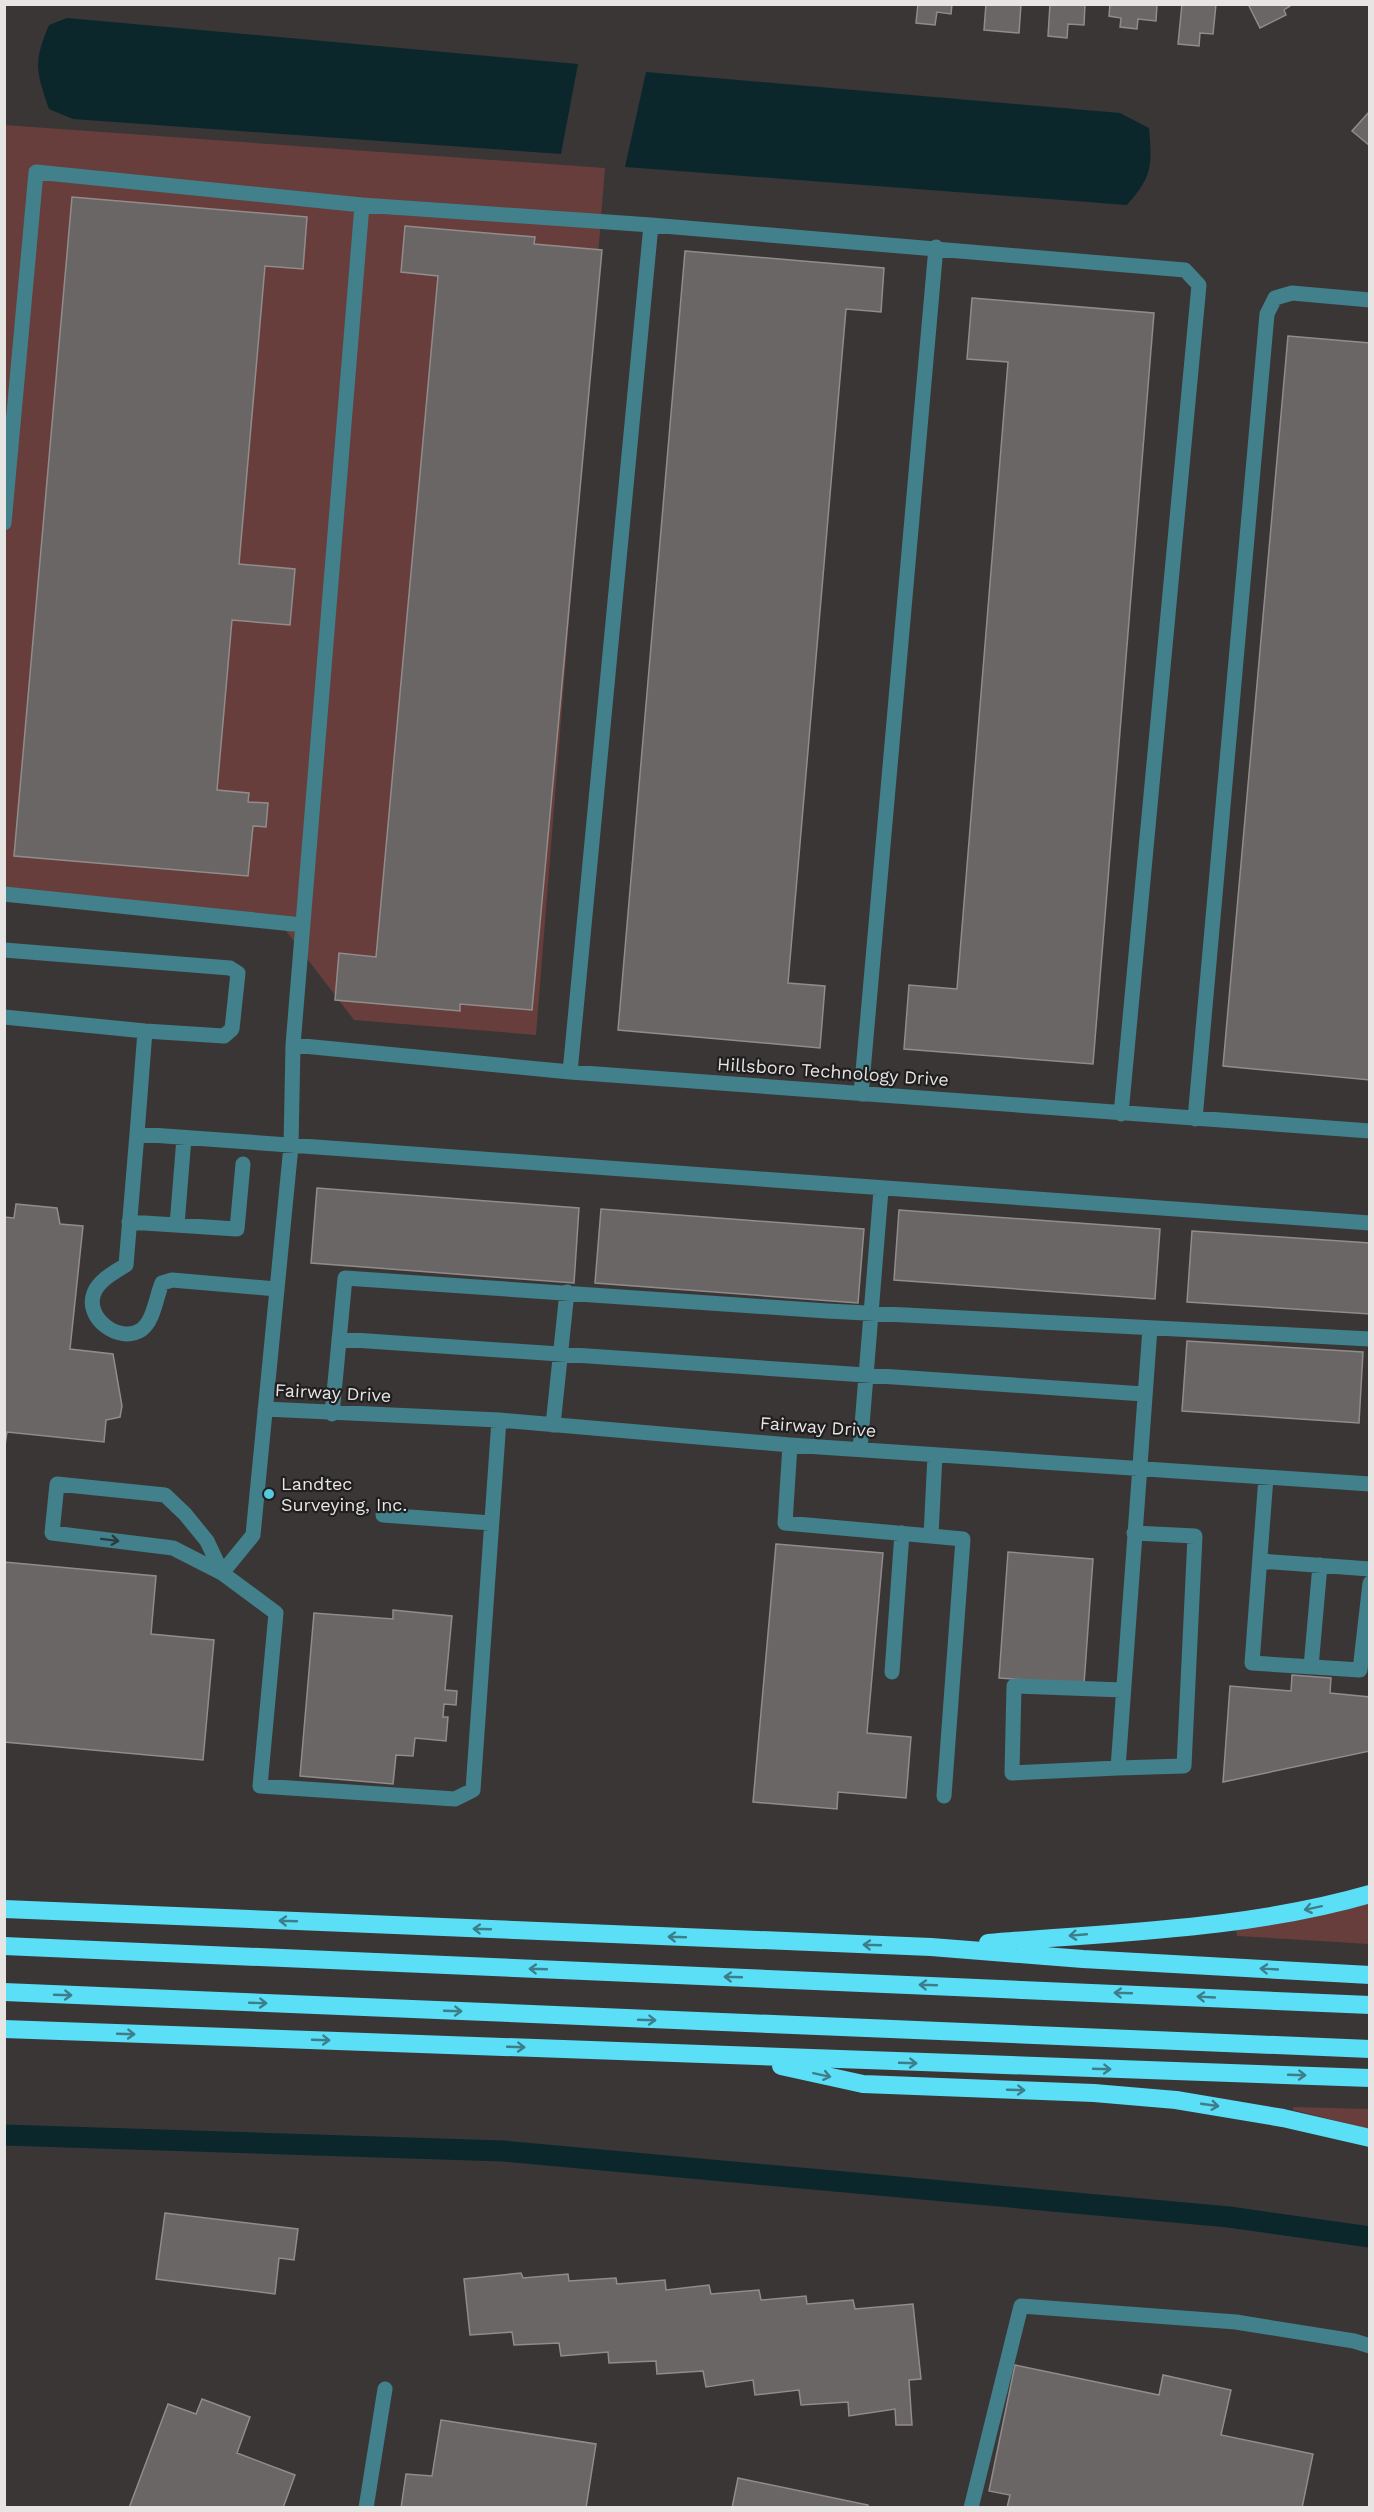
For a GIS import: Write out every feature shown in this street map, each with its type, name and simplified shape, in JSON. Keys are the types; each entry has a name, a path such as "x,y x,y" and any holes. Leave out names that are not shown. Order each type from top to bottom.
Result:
{"highway":[{"path":"931,1947 1210,1926 1311,1909 1370,1894"},
{"path":"4,1909 931,1947 1083,1959 1370,1975"},
{"path":"4,1946 1370,2005"},
{"path":"4,1992 1370,2049"},
{"path":"4,2030 1370,2078"},
{"path":"723,2054 863,2084 1094,2093 1209,2104 1370,2138"}],"street":[{"path":"4,523 36,172 362,205 936,247 1185,270 1199,285 1121,1114"},
{"name":"Fairway Drive","path":"222,1573 253,1535 291,1146 293,1045 362,205"},
{"path":"570,1072 651,225"},
{"path":"861,1094 936,247"},
{"path":"1196,1119 1267,314 1275,298 1292,293 1370,300"},
{"path":"4,894 303,925"},
{"path":"4,950 231,968 238,973 232,1029 224,1036 145,1031 4,1017"},
{"path":"145,1031 126,1265 104,1280 94,1294 93,1309 98,1321 109,1329 125,1334 140,1330 149,1321 162,1283 172,1280 276,1289"},
{"name":"Hillsboro Technology Drive","path":"293,1045 570,1072 1370,1131"},
{"path":"137,1134 881,1190 1370,1223"},
{"path":"177,1225 184,1138"},
{"path":"129,1221 237,1229 243,1164"},
{"path":"860,1450 881,1190"},
{"path":"332,1414 345,1278 870,1313 1370,1339"},
{"path":"553,1425 567,1292"},
{"path":"1118,1768 1150,1328"},
{"path":"339,1339 1144,1394"},
{"name":"Fairway Drive","path":"265,1409 332,1414 499,1420 790,1445 1370,1484"},
{"path":"222,1573 207,1541 165,1496 57,1484 52,1533 173,1548 222,1573 276,1613 260,1786 455,1799 473,1790 499,1420"},
{"path":"790,1445 785,1523 963,1539 944,1796"},
{"path":"931,1536 935,1455"},
{"path":"1266,1477 1252,1663 1360,1670 1370,1583"},
{"path":"383,1515 491,1523"},
{"path":"892,1672 902,1533"},
{"path":"1124,1690 1014,1686 1012,1773 1184,1766 1195,1536 1134,1533"},
{"path":"1260,1561 1370,1569"},
{"path":"1311,1667 1320,1565"},
{"path":"971,2508 1021,2306 1236,2322 1370,2346"},
{"path":"366,2508 385,2389"}],"shaded area":[{"path":"4,125 605,168 536,1035 354,1020 283,927 5,902"},
{"path":"1369,1903 1369,1944 1237,1936 1236,1929"},
{"path":"1293,2107 1369,2109 1369,2129 1293,2110"}],"water":[{"path":"67,18 578,64 561,154 73,119 49,109 38,67 40,49 49,25"},
{"path":"646,72 1120,113 1149,128 1149,169 1142,186 1127,205 625,167"}],"building":[{"path":"918,4 952,4 951,14 937,12 935,25 916,23"},
{"path":"986,4 1021,4 1019,33 984,30"},
{"path":"1050,4 1085,4 1084,25 1068,24 1067,38 1048,36"},
{"path":"1110,4 1157,4 1156,21 1138,19 1137,29 1120,27 1121,18 1109,16"},
{"path":"1182,4 1216,4 1213,34 1200,33 1199,46 1178,44"},
{"path":"1248,4 1293,4 1284,10 1286,15 1260,28"},
{"path":"1370,111 1370,146 1352,131"},
{"path":"72,197 307,217 303,269 265,266 239,564 295,569 290,625 232,620 217,790 249,793 248,802 268,803 266,827 253,826 248,876 14,856"},
{"path":"405,226 535,237 534,244 602,250 532,1010 460,1004 460,1011 335,1000 339,953 376,957 438,276 401,272"},
{"path":"685,251 884,268 881,312 846,309 788,983 825,986 820,1048 618,1030"},
{"path":"972,298 1154,313 1093,1064 904,1049 909,985 957,989 1008,362 967,359"},
{"path":"1288,336 1370,343 1370,1080 1223,1066"},
{"path":"317,1188 579,1208 574,1283 311,1263"},
{"path":"16,1204 57,1208 60,1224 83,1226 70,1349 113,1354 122,1406 120,1417 106,1420 104,1442 7,1432 4,1452 4,1217 14,1218"},
{"path":"601,1209 864,1229 858,1303 595,1283"},
{"path":"899,1210 1160,1229 1155,1299 894,1280"},
{"path":"1192,1231 1370,1243 1370,1314 1187,1302"},
{"path":"1187,1341 1363,1352 1359,1423 1182,1411"},
{"path":"776,1544 883,1553 867,1733 911,1737 906,1798 838,1792 837,1809 753,1802"},
{"path":"1008,1552 1093,1559 1084,1684 999,1678"},
{"path":"4,1562 156,1576 151,1634 214,1640 203,1760 4,1742"},
{"path":"393,1610 452,1616 445,1690 457,1691 456,1705 444,1704 443,1717 448,1717 446,1741 415,1738 413,1756 396,1755 393,1784 300,1776 314,1613 393,1619"},
{"path":"1292,1675 1331,1678 1330,1693 1370,1697 1370,1751 1223,1782 1230,1686 1291,1691"},
{"path":"165,2213 298,2229 294,2260 279,2258 275,2294 156,2279"},
{"path":"521,2273 523,2278 568,2274 569,2281 616,2278 617,2284 665,2280 666,2290 709,2285 711,2294 759,2290 761,2300 806,2296 807,2304 853,2300 855,2309 913,2304 921,2379 909,2380 912,2425 896,2425 895,2409 849,2416 848,2402 801,2405 799,2390 755,2395 753,2380 706,2387 703,2371 657,2374 656,2361 609,2363 608,2352 561,2356 559,2343 514,2345 512,2332 470,2335 464,2279"},
{"path":"1015,2365 1159,2395 1163,2375 1231,2390 1221,2435 1313,2454 1302,2508 1007,2508 1010,2495 989,2491"},
{"path":"202,2399 250,2417 237,2453 295,2475 283,2508 129,2508 168,2404 196,2414"},
{"path":"441,2420 596,2444 586,2508 401,2508 406,2474 432,2476"},
{"path":"738,2478 868,2505 867,2508 732,2508"}],"waterway":[{"path":"4,2135 503,2151 1229,2217 1370,2237"}],"place":[{"name":"Landtec Surveying, Inc.","path":"269,1494"}]}
